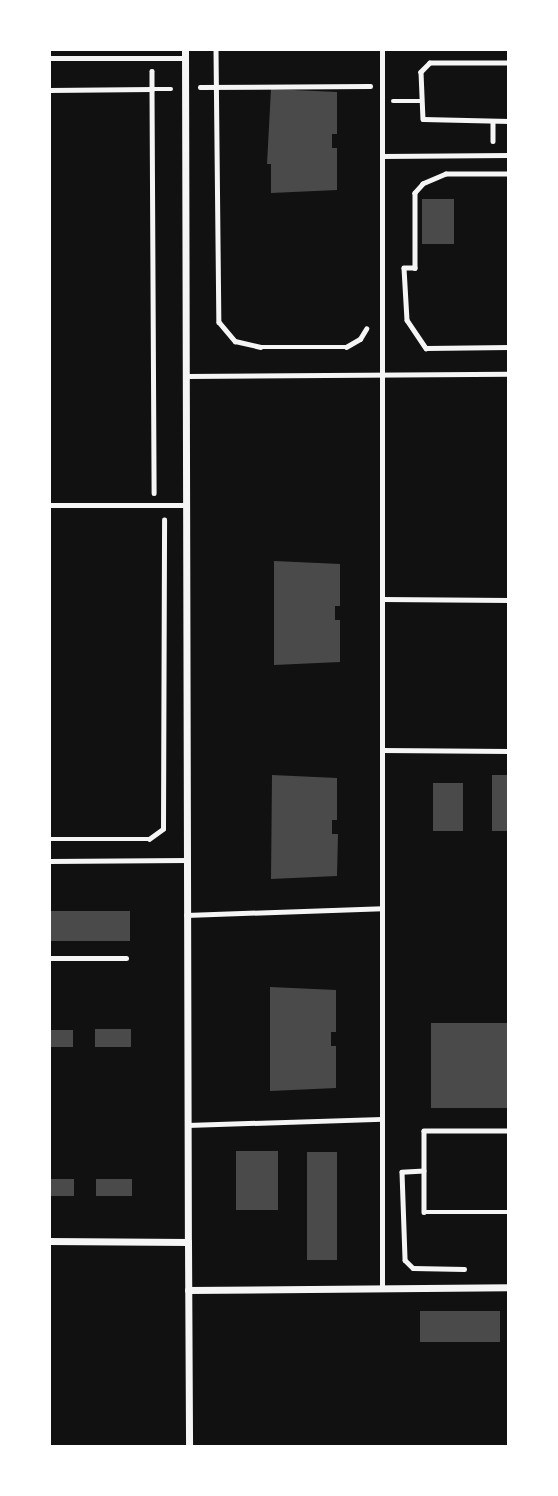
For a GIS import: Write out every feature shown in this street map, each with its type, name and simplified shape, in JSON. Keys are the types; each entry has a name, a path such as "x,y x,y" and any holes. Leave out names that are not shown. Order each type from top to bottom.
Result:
{"street":[{"path":"185,53 189,1447"},
{"path":"49,1241 188,1242"},
{"path":"188,1290 509,1287"}],"lane":[{"path":"382,49 382,1288"},
{"path":"49,58 185,53"},
{"path":"382,156 509,155"},
{"path":"187,376 509,374"},
{"path":"49,505 186,505"},
{"path":"382,599 509,600"},
{"path":"382,750 509,751"},
{"path":"49,861 187,860"},
{"path":"186,915 382,908"},
{"path":"49,958 126,958"},
{"path":"187,1125 382,1119"}],"path":[{"path":"216,49 219,322 235,341 247,345 346,347"},
{"path":"509,63 423,65 421,101 423,119 430,121 509,121"},
{"path":"153,76 155,492"},
{"path":"202,87 374,86"},
{"path":"49,90 168,89"},
{"path":"399,101 421,101"},
{"path":"509,174 446,174 423,184 415,193 415,268 404,268 407,320 426,348 509,347"},
{"path":"49,839 149,839 163,829 164,520"},
{"path":"509,1131 424,1131 424,1212 509,1212"},
{"path":"424,1171 402,1172 405,1260 413,1268 471,1269"}],"building":[{"path":"271,89 337,92 337,134 332,134 332,148 337,148 337,190 271,193 271,164 267,164"},
{"path":"422,199 454,199 454,244 422,244"},
{"path":"274,561 340,564 340,606 335,606 335,620 340,620 340,662 274,665"},
{"path":"272,775 337,778 337,820 332,820 332,834 338,834 337,876 271,879"},
{"path":"492,775 509,775 509,831 492,831"},
{"path":"433,783 463,783 463,831 433,831"},
{"path":"49,911 130,911 130,941 49,941"},
{"path":"270,987 336,990 336,1032 331,1032 331,1046 336,1046 336,1088 270,1091"},
{"path":"431,1023 509,1023 509,1108 431,1108"},
{"path":"95,1029 131,1029 131,1047 95,1047"},
{"path":"49,1030 73,1030 73,1047 49,1047"},
{"path":"236,1151 278,1151 278,1210 236,1210"},
{"path":"307,1152 337,1152 337,1260 307,1260"},
{"path":"49,1179 74,1179 74,1196 49,1196"},
{"path":"96,1179 132,1179 132,1196 96,1196"},
{"path":"420,1311 500,1311 500,1342 420,1342"}]}
